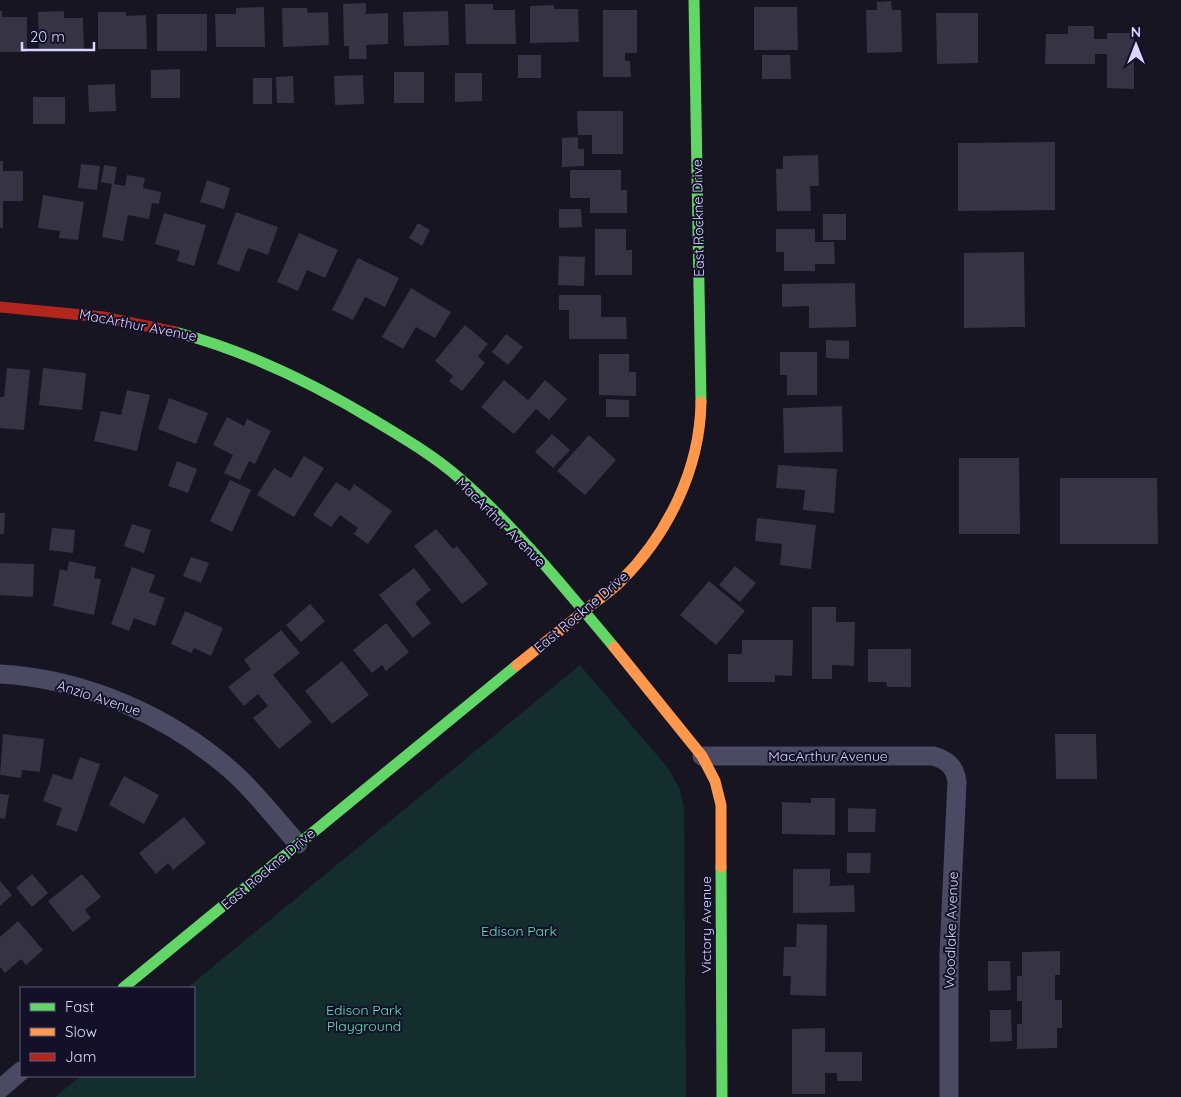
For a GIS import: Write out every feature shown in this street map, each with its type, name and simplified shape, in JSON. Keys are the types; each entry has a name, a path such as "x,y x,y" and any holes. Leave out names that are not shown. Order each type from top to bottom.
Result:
{"street":[{"name":"East Rockne Drive","path":"124,987 620,582 644,555 665,524 682,489 697,443 701,368 694,0"},
{"name":"MacArthur Avenue","path":"0,307 43,308 127,320 200,337 271,364 318,386 417,447 457,477 497,515 584,610 702,756 933,756 942,758 951,764"},
{"name":"Anzio Avenue","path":"0,674 19,675 75,687 120,702 157,718 192,740 234,774 298,844"},
{"name":"Victory Avenue","path":"702,756 715,781 721,805 722,1097"},
{"name":"Woodlake Avenue","path":"949,1097 949,954 957,782 956,772 951,764"},
{"path":"0,1089 20,1072"}],"green space":[{"name":"Edison Park","path":"580,665 668,768 680,790 684,809 686,1097 55,1097 80,1077 195,1077 195,987 188,987"}],"building":[{"path":"891,1 892,10 901,10 902,52 867,53 866,10 877,10 877,2"},
{"path":"366,3 366,14 388,13 388,44 366,45 367,59 349,59 349,46 344,46 343,4"},
{"path":"465,4 493,4 493,10 515,10 516,44 466,44"},
{"path":"554,5 554,9 578,9 579,42 530,43 530,6"},
{"path":"264,7 265,47 216,47 215,14 236,14 236,8"},
{"path":"754,7 797,7 798,50 754,50"},
{"path":"282,8 307,8 308,13 328,12 329,45 283,47"},
{"path":"603,10 637,10 637,53 625,53 625,61 630,61 631,77 603,77"},
{"path":"0,11 2,11 2,17 27,17 27,52 0,52"},
{"path":"64,11 64,18 83,18 84,50 39,51 38,12"},
{"path":"448,11 449,45 404,46 403,12"},
{"path":"98,12 126,12 126,16 146,15 147,49 98,49"},
{"path":"936,13 978,13 978,63 937,64"},
{"path":"157,14 207,14 207,51 157,51"},
{"path":"1068,26 1094,26 1094,39 1107,39 1107,33 1134,33 1134,89 1107,88 1107,54 1095,54 1095,64 1045,64 1046,34 1068,34"},
{"path":"518,55 541,55 541,78 518,78"},
{"path":"762,55 790,55 791,79 762,79"},
{"path":"180,69 180,98 151,98 151,70"},
{"path":"394,72 424,72 424,103 394,103"},
{"path":"455,73 482,73 482,101 455,102"},
{"path":"363,75 364,104 335,105 334,76"},
{"path":"293,76 294,103 277,103 276,77"},
{"path":"253,78 272,78 272,104 253,104"},
{"path":"115,84 116,111 89,112 88,85"},
{"path":"33,97 65,97 65,124 33,124"},
{"path":"577,111 623,111 623,154 592,154 592,135 578,135"},
{"path":"578,137 578,149 584,149 584,166 562,167 562,138"},
{"path":"1055,142 1055,210 958,211 958,143"},
{"path":"818,155 819,186 810,186 811,211 777,211 776,169 783,169 783,156"},
{"path":"0,161 3,161 3,171 23,171 23,201 3,201 3,228 0,228"},
{"path":"81,164 100,166 97,190 78,188"},
{"path":"104,165 117,167 114,184 125,186 127,175 145,178 143,188 161,192 159,204 152,203 149,219 128,215 123,241 102,237 112,184 101,182"},
{"path":"570,170 621,170 621,190 627,190 627,213 590,213 590,198 570,198"},
{"path":"207,180 230,188 224,209 200,202"},
{"path":"43,195 84,202 78,240 59,238 60,231 38,228"},
{"path":"559,209 581,209 582,227 559,228"},
{"path":"236,212 278,227 268,255 248,248 239,272 217,264"},
{"path":"164,213 206,225 194,266 177,261 180,251 155,244"},
{"path":"823,214 846,214 846,240 823,240"},
{"path":"418,223 430,230 422,246 409,238"},
{"path":"595,229 626,229 626,250 632,250 632,275 595,275"},
{"path":"776,229 815,229 815,242 834,242 835,264 815,264 815,271 784,271 784,252 776,252"},
{"path":"299,233 338,250 325,278 307,270 298,291 277,282"},
{"path":"1024,252 1025,327 964,328 964,253"},
{"path":"559,256 585,257 584,286 558,285"},
{"path":"358,258 399,278 385,307 365,297 353,320 332,310"},
{"path":"855,283 856,327 809,328 809,306 782,307 782,284"},
{"path":"411,288 451,312 435,338 416,327 403,349 382,337"},
{"path":"559,295 601,295 601,317 626,317 627,339 569,339 569,310 559,310"},
{"path":"465,325 488,344 478,356 485,363 462,391 449,381 453,376 435,361"},
{"path":"506,334 523,347 508,365 492,352"},
{"path":"826,340 849,341 849,359 826,358"},
{"path":"780,352 817,352 817,395 787,395 787,375 780,375"},
{"path":"599,354 629,354 629,372 636,372 636,396 599,395"},
{"path":"7,368 30,370 24,430 0,428 0,397 4,397"},
{"path":"43,368 86,373 82,410 39,405"},
{"path":"504,380 528,400 545,380 567,399 549,420 536,409 514,434 481,407"},
{"path":"127,390 150,395 137,451 94,441 101,411 121,415"},
{"path":"169,398 208,413 196,444 158,429"},
{"path":"606,399 629,400 629,417 606,417"},
{"path":"842,406 843,452 784,453 783,408"},
{"path":"227,417 244,426 247,419 271,431 255,464 249,461 240,480 224,473 233,455 213,445"},
{"path":"552,434 570,450 553,468 535,452"},
{"path":"589,435 616,460 585,495 557,471"},
{"path":"304,456 324,468 294,517 257,495 274,468 291,478"},
{"path":"959,458 1019,458 1020,534 959,534"},
{"path":"177,461 197,469 188,493 168,486"},
{"path":"778,465 837,469 834,513 803,510 805,490 776,488"},
{"path":"1060,478 1157,478 1158,544 1060,544"},
{"path":"230,480 251,490 232,532 210,521"},
{"path":"336,482 350,491 354,484 392,511 368,544 354,534 358,528 340,515 331,527 313,515"},
{"path":"0,513 5,513 4,534 0,534"},
{"path":"757,518 816,525 811,569 780,565 782,544 755,541"},
{"path":"132,524 151,530 144,553 124,546"},
{"path":"52,528 75,530 73,553 49,550"},
{"path":"436,529 453,549 457,546 488,584 462,604 414,546"},
{"path":"191,557 209,563 201,583 183,576"},
{"path":"69,561 96,567 94,578 101,579 94,615 53,606 60,569 67,571"},
{"path":"0,563 34,564 33,597 0,595"},
{"path":"735,566 756,583 740,602 719,585"},
{"path":"132,567 155,575 149,592 165,598 155,626 134,618 129,631 111,624"},
{"path":"414,568 431,590 415,603 431,623 413,638 379,595"},
{"path":"709,581 745,611 716,645 680,615"},
{"path":"310,604 325,621 301,642 286,625"},
{"path":"812,607 836,607 836,622 855,622 854,666 832,665 832,679 812,679"},
{"path":"185,611 223,628 211,656 194,648 191,653 171,644"},
{"path":"386,623 409,652 386,671 382,665 372,673 353,650"},
{"path":"281,630 300,653 273,675 312,722 279,749 253,718 268,706 258,694 244,706 228,687 251,669 244,660"},
{"path":"742,640 793,640 792,676 775,675 775,682 728,682 728,654 742,654"},
{"path":"868,649 911,649 911,687 887,687 886,682 868,682"},
{"path":"342,661 369,695 332,724 305,691"},
{"path":"3,734 44,739 40,772 22,770 21,778 0,775"},
{"path":"1055,734 1096,734 1097,779 1056,779"},
{"path":"80,757 100,764 77,832 56,825 62,808 43,801 53,774 72,780"},
{"path":"124,776 159,795 144,824 109,805"},
{"path":"0,794 9,795 5,819 0,818"},
{"path":"811,798 835,798 835,835 782,834 782,802 811,803"},
{"path":"848,808 876,809 875,832 848,832"},
{"path":"184,817 206,843 173,870 168,863 156,874 139,853"},
{"path":"847,853 871,853 870,873 847,873"},
{"path":"793,869 830,869 830,886 854,885 855,912 793,913"},
{"path":"32,874 48,893 32,907 16,888"},
{"path":"82,874 101,897 85,910 91,918 73,932 48,901"},
{"path":"0,881 12,895 0,906"},
{"path":"18,921 43,950 26,965 21,959 5,973 0,967 0,937"},
{"path":"797,924 827,925 826,996 790,995 791,976 783,976 784,947 796,947"},
{"path":"1060,951 1060,975 1055,975 1055,1000 1062,1000 1062,1028 1057,1028 1057,1048 1017,1049 1017,1024 1022,1024 1022,1001 1017,1001 1017,976 1022,976 1022,952"},
{"path":"988,961 1010,961 1011,990 988,991"},
{"path":"990,1010 1011,1010 1012,1041 990,1042"},
{"path":"825,1028 825,1052 862,1052 862,1081 837,1081 837,1073 825,1073 825,1094 792,1094 792,1029"}],"traffic: fast":[{"path":"694,0 701,402"},
{"path":"175,332 228,349 304,381 377,422 439,462 479,496 520,537 614,647"},
{"path":"124,987 517,665"},
{"path":"721,867 722,1097"}],"traffic: slow":[{"path":"517,665 617,585 638,563 653,543 667,521 688,476 695,452 701,402"},
{"path":"614,647 702,756 715,781 721,805 721,867"}],"traffic: jam":[{"path":"0,307 103,317 175,332"}],"park label":[{"name":"Edison Park Playground","path":"364,1018"}]}
